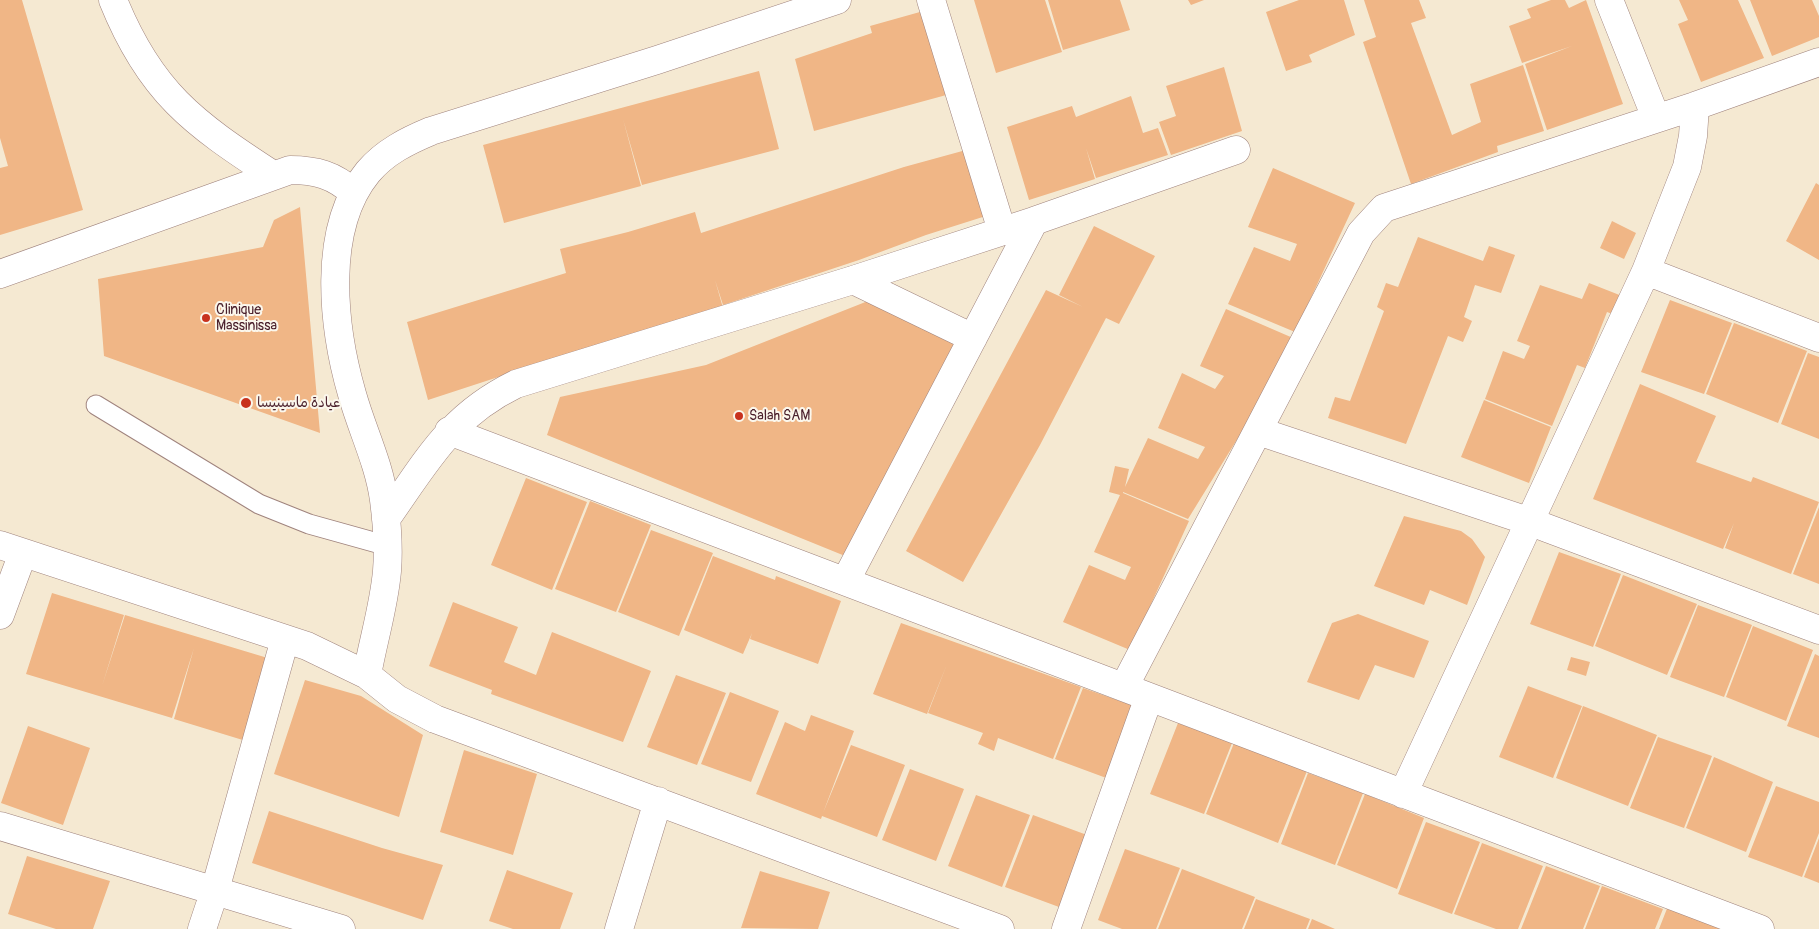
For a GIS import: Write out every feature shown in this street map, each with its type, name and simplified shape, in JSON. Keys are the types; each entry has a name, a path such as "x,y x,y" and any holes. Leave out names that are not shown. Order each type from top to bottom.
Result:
{"street":[{"path":"113,0 139,55 175,102 221,141 273,175"},
{"path":"366,676 387,572 388,546 386,519 378,474 350,388 338,328 337,258 341,224 354,193 368,172 386,154 407,141 431,131 657,60 837,0"},
{"path":"931,0 1002,231"},
{"path":"1609,0 1656,118"},
{"path":"1124,687 1361,233 1384,208 1696,106 1819,62"},
{"path":"1403,794 1528,521 1646,271 1687,167 1696,106"},
{"path":"386,519 449,431 469,412 491,396 516,384 853,280 1034,221 1236,150"},
{"path":"0,274 290,170 308,170 325,173 341,181 354,193"},
{"path":"846,580 1034,221"},
{"path":"1646,271 1819,338"},
{"path":"853,280 973,338"},
{"path":"449,431 846,580 1760,929"},
{"path":"1258,431 1528,521 1819,630"},
{"path":"0,615 12,549 327,654 366,676 397,699 435,718 1000,929"},
{"path":"202,929 215,890 285,639"},
{"path":"1066,929 1149,697"},
{"path":"619,929 658,801"},
{"path":"0,826 341,929"}],"lane":[{"path":"96,405 259,504 309,524 388,546"}],"building":[{"path":"0,0 22,0 83,210 0,235 0,168 8,166 0,138"},
{"path":"974,0 1045,0 1062,52 996,73"},
{"path":"1048,0 1120,0 1130,30 1063,50"},
{"path":"1188,0 1204,0 1191,5"},
{"path":"1299,0 1344,0 1355,35 1309,55 1312,62 1286,71 1266,12"},
{"path":"1364,0 1419,0 1426,18 1411,23 1452,135 1481,122 1470,84 1523,65 1544,131 1497,146 1498,152 1411,184 1363,42 1376,37"},
{"path":"1551,0 1565,0 1569,8 1586,0 1623,104 1547,130 1525,64 1572,46 1522,63 1509,26 1531,18 1527,9"},
{"path":"1679,0 1738,0 1764,58 1701,82 1678,24 1688,20"},
{"path":"1750,0 1812,0 1819,16 1819,37 1772,56"},
{"path":"927,10 950,94 814,131 795,59 872,33 870,26"},
{"path":"1224,67 1242,131 1171,155 1159,122 1176,116 1166,86"},
{"path":"759,71 779,149 642,185 623,119 641,186 504,223 483,145"},
{"path":"1131,96 1143,133 1158,128 1168,155 1096,178 1086,148 1095,179 1029,200 1007,127 1072,106 1076,117"},
{"path":"966,150 989,215 723,305 715,280 723,308 584,349 428,400 407,322 566,273 560,249 628,232 695,212 701,233 904,167"},
{"path":"1273,168 1355,203 1295,332 1228,304 1254,247 1290,261 1297,244 1248,227"},
{"path":"1816,183 1819,185 1819,260 1786,241"},
{"name":"Clinique Massinissa","path":"300,207 320,433 104,356 98,279 263,247 274,220"},
{"path":"1612,221 1636,233 1624,259 1600,248"},
{"path":"1094,226 1155,256 1119,324 1106,318 1040,445 963,582 906,551 1046,290 1083,307 1059,295"},
{"path":"1418,237 1483,261 1489,246 1515,255 1501,293 1475,285 1464,317 1472,321 1463,342 1448,336 1406,444 1328,418 1335,397 1350,401 1384,311 1377,307 1386,283 1398,287"},
{"path":"1589,283 1622,296 1615,315 1607,312 1585,368 1577,365 1552,426 1485,399 1503,351 1524,359 1530,346 1517,341 1540,285 1582,299"},
{"name":"Salah SAM","path":"873,299 962,342 850,558 547,435 560,397 706,365"},
{"path":"1670,300 1732,323 1704,394 1641,372"},
{"path":"1226,309 1293,338 1265,394 1188,519 1123,492 1189,521 1130,650 1063,622 1089,565 1125,580 1131,567 1094,552 1120,495 1109,492 1115,466 1129,469 1125,487 1148,438 1198,459 1205,447 1158,428 1182,373 1215,389 1224,376 1200,366"},
{"path":"1734,323 1807,351 1778,423 1706,394"},
{"path":"1808,353 1819,357 1819,439 1781,424"},
{"path":"1640,384 1716,416 1696,462 1751,482 1753,477 1819,502 1791,574 1725,548 1734,523 1723,549 1593,499"},
{"path":"1484,400 1551,427 1529,483 1461,457"},
{"path":"526,478 587,502 552,590 491,565"},
{"path":"590,501 651,525 616,612 555,589"},
{"path":"1819,507 1819,584 1793,574"},
{"path":"1404,516 1461,531 1472,539 1485,557 1467,605 1430,590 1424,605 1374,586"},
{"path":"651,530 713,553 679,636 618,612"},
{"path":"1559,552 1621,574 1593,647 1530,624"},
{"path":"713,556 775,580 776,576 841,601 818,664 750,639 752,633 743,654 684,630"},
{"path":"1623,575 1697,604 1667,675 1595,646"},
{"path":"52,593 124,615 102,686 125,615 271,659 246,741 174,719 194,648 172,718 26,674"},
{"path":"453,602 518,627 504,662 536,675 552,632 651,671 623,742 491,694 492,690 429,666"},
{"path":"1698,605 1752,625 1724,697 1670,677"},
{"path":"1358,614 1429,641 1414,678 1375,665 1359,700 1307,682 1332,623"},
{"path":"901,623 1081,687 1053,759 998,738 994,751 978,744 983,733 928,713 947,664 927,714 873,694"},
{"path":"1753,626 1813,650 1786,721 1726,697"},
{"path":"1815,654 1819,656 1819,738 1787,726"},
{"path":"1571,657 1590,662 1586,676 1567,670"},
{"path":"676,675 726,693 697,765 647,747"},
{"path":"305,680 361,696 423,735 399,817 274,774"},
{"path":"1528,686 1582,706 1553,778 1499,757"},
{"path":"1083,688 1137,707 1109,779 1055,759"},
{"path":"730,692 779,711 751,782 701,764"},
{"path":"1583,706 1657,735 1628,806 1556,778"},
{"path":"811,715 854,731 823,813 851,745 905,765 877,837 822,816 821,819 756,794 785,722 805,731"},
{"path":"1178,723 1232,743 1204,814 1150,794"},
{"path":"28,726 90,748 63,825 1,803"},
{"path":"1658,737 1712,756 1684,828 1630,808"},
{"path":"1234,743 1307,771 1278,843 1206,814"},
{"path":"464,750 537,774 513,855 440,832"},
{"path":"1714,757 1773,782 1746,852 1686,828"},
{"path":"910,769 964,789 936,861 882,840"},
{"path":"1308,773 1363,793 1335,865 1281,844"},
{"path":"1776,786 1819,802 1819,833 1802,877 1748,857"},
{"path":"1365,794 1424,818 1397,889 1337,865"},
{"path":"976,795 1030,815 1002,887 948,866"},
{"path":"269,811 382,848 443,865 423,920 252,863"},
{"path":"1033,815 1087,835 1059,907 1005,887"},
{"path":"1426,822 1480,842 1452,914 1398,894"},
{"path":"1819,838 1819,883 1804,877"},
{"path":"1482,843 1543,866 1518,929 1496,929 1454,914"},
{"path":"1125,849 1180,868 1156,929 1122,929 1098,920"},
{"path":"27,856 110,881 93,929 56,929 8,914"},
{"path":"1546,866 1600,886 1583,929 1521,929"},
{"path":"1182,869 1255,897 1242,929 1158,929"},
{"path":"507,870 573,893 560,929 513,929 489,921"},
{"path":"760,871 830,892 818,929 741,928"},
{"path":"1602,886 1663,909 1655,929 1585,929"},
{"path":"1256,899 1310,919 1306,929 1244,929"},
{"path":"1668,906 1722,926 1721,929 1659,929"},
{"path":"1312,919 1335,929 1308,929"}],"place":[{"name":"Clinique Massinissa","path":"206,318"},
{"name":"عيادة ماسينيسا","path":"246,403"},
{"name":"Salah SAM","path":"739,416"}]}
